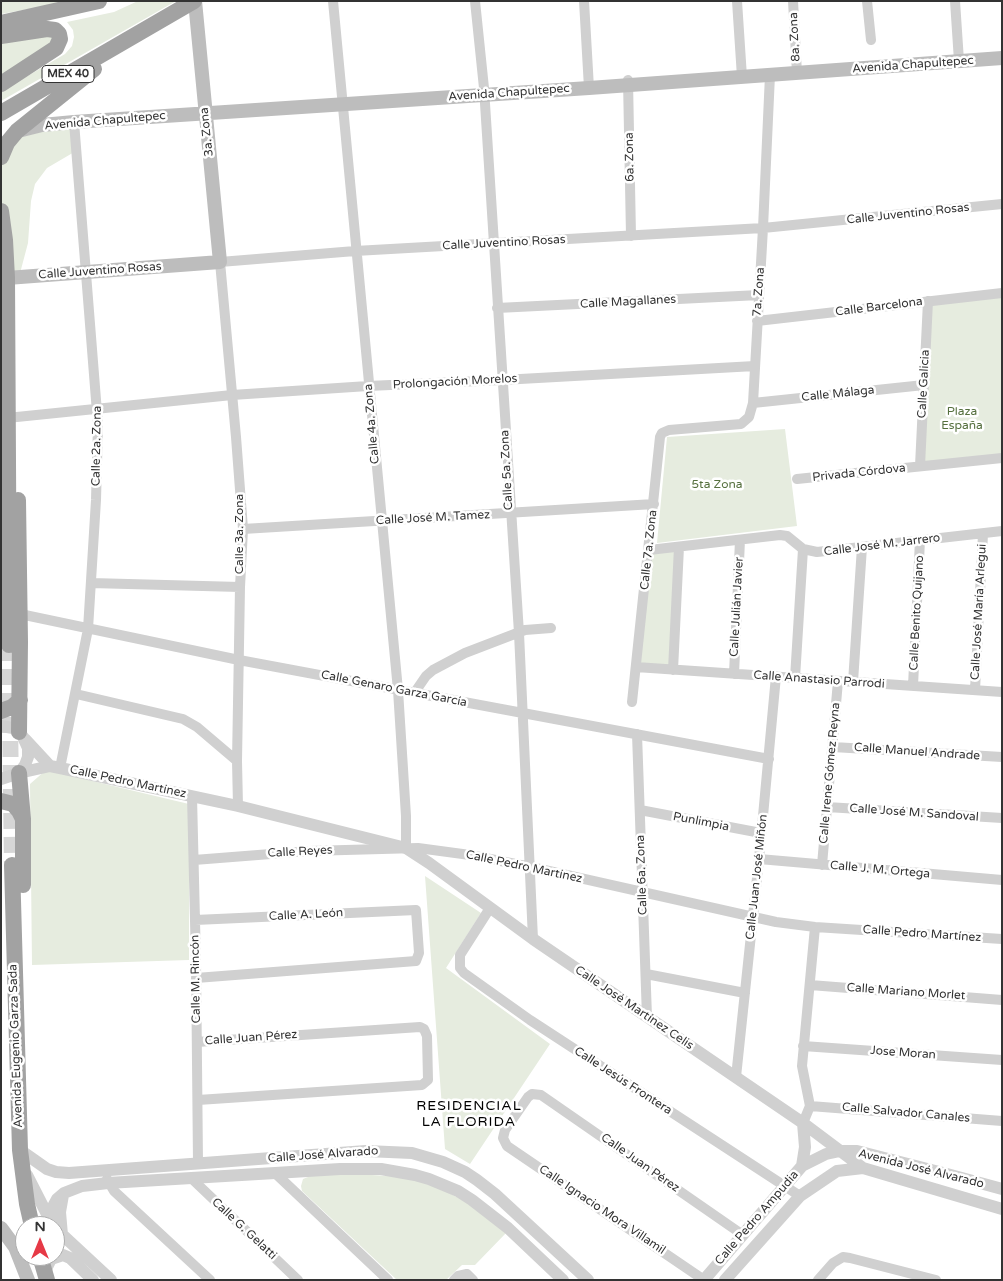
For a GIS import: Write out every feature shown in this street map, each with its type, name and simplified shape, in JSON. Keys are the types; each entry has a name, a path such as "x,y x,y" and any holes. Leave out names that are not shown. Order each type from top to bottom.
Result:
{"highway":[{"path":"1,23 99,1"},
{"name":"MEX 40","path":"1,112 194,1"},
{"path":"1,36 47,29 54,30 59,34 60,39 56,48 1,84"},
{"path":"1,157 7,143 17,131 135,36"},
{"path":"1,210 7,278 9,645"},
{"path":"7,444 18,480 21,734"},
{"path":"1,711 12,707 20,700"},
{"path":"17,1051 22,1035 23,1020 23,819 19,773"},
{"path":"1,802 13,804 23,819"},
{"name":"Avenida Eugenio Garza Sada","path":"12,865 20,1157 30,1216"}],"main road":[{"name":"3a. Zona","path":"194,1 220,262"},
{"path":"958,58 1002,52"},
{"name":"Avenida Chapultepec","path":"17,131 74,122 205,110 742,74 770,75 797,70 958,58 1002,58"},
{"path":"742,74 797,70"},
{"name":"Calle Juventino Rosas","path":"7,278 220,262"},
{"path":"1,1228 15,1247 28,1280"}],"street":[{"name":"Calle 4a. Zona","path":"333,1 398,690 406,848"},
{"name":"Calle 5a. Zona","path":"475,1 484,91 519,633 534,939"},
{"path":"584,1 589,85"},
{"path":"737,1 742,74"},
{"name":"8a. Zona","path":"793,1 797,70"},
{"path":"867,1 871,40"},
{"path":"955,1 958,58"},
{"name":"7a. Zona","path":"662,433 669,430 737,426 746,421 753,403 770,75"},
{"name":"6a. Zona","path":"628,82 631,236"},
{"name":"Calle 2a. Zona","path":"55,767 76,694 88,629 96,500 98,408 85,272 74,122"},
{"name":"Calle Juventino Rosas","path":"220,262 356,251 763,228 1002,204"},
{"name":"Calle 3a. Zona","path":"220,262 243,529 240,587 238,806"},
{"name":"Calle Barcelona","path":"757,321 1002,293"},
{"name":"Calle Magallanes","path":"497,308 759,295"},
{"name":"Calle Galicia","path":"920,466 928,302"},
{"name":"Prolongación Morelos","path":"7,418 232,395 755,366"},
{"name":"Calle Málaga","path":"753,403 924,385"},
{"name":"Calle 7a. Zona","path":"632,702 660,437 662,433"},
{"name":"Privada Córdova","path":"797,479 1002,458"},
{"name":"Calle José M. Tamez","path":"243,529 654,504"},
{"name":"Calle José M. Jarrero","path":"649,550 780,535 787,536 803,549 817,552 1002,531"},
{"name":"Calle José María Arlegui","path":"975,690 983,534"},
{"name":"Calle Julián Javier","path":"734,674 740,540"},
{"name":"Calle Benito Quijano","path":"913,686 920,540"},
{"path":"673,670 679,547"},
{"path":"853,682 862,547"},
{"path":"795,678 803,549"},
{"path":"91,583 240,587"},
{"name":"Calle Genaro Garza García","path":"20,614 239,660 768,759"},
{"path":"415,692 420,683 433,670 479,646 532,629 551,628"},
{"name":"Calle Anastasio Parrodi","path":"636,667 1002,692"},
{"name":"Calle Juan José Miñón","path":"736,1077 776,676"},
{"name":"Calle Irene Gómez Reyna","path":"822,865 838,681"},
{"path":"76,694 183,719 197,727 237,761"},
{"path":"1,726 13,728 21,734 55,767"},
{"path":"19,773 28,757 28,748 21,734"},
{"name":"Calle 6a. Zona","path":"636,734 647,1017"},
{"name":"Calle Manuel Andrade","path":"832,747 1002,758"},
{"name":"Calle Pedro Martínez","path":"1,778 55,767 238,806 406,848 433,849 531,867 753,918 814,927 1002,939"},
{"name":"Calle M. Rincón","path":"192,796 198,1163"},
{"name":"Calle José M. Sandoval","path":"827,807 1002,818"},
{"name":"Punlimpia","path":"640,810 761,833"},
{"name":"Calle Reyes","path":"194,860 309,851 406,848"},
{"name":"Calle José Martínez Celis","path":"406,848 534,939 803,1123 863,1168"},
{"name":"Calle J. M. Ortega","path":"759,859 1002,880"},
{"name":"Calle Jesús Frontera","path":"490,908 460,955 460,968 464,973 668,1111 800,1196"},
{"name":"Calle A. León","path":"195,920 416,910 419,953 416,961 196,978"},
{"path":"802,1166 805,1147 803,1123 810,1106 802,1066 814,927"},
{"path":"646,974 745,993"},
{"name":"Calle Mariano Morlet","path":"810,985 1002,1000"},
{"name":"Calle Juan Pérez","path":"197,1042 414,1027 424,1029 427,1036 428,1080 422,1085 198,1100"},
{"name":"Jose Moran","path":"804,1046 1002,1060"},
{"name":"Calle Juan Pérez","path":"536,1094 541,1095 743,1235"},
{"name":"Calle Ignacio Mora Villamil","path":"536,1094 528,1097 505,1130 503,1138 507,1146 704,1280"},
{"name":"Calle Salvador Canales","path":"810,1106 1002,1121"},
{"name":"Calle Pedro Ampudia","path":"704,1280 802,1166 818,1157 840,1150"},
{"name":"Avenida José Alvarado","path":"840,1150 876,1155 1002,1189"},
{"name":"Calle José Alvarado","path":"64,1193 106,1177 198,1163 382,1151 412,1153 444,1162 465,1172 495,1194 588,1280"},
{"path":"20,1157 48,1216"},
{"name":"Calle José Alvarado","path":"20,1157 56,1172 106,1177 190,1178 365,1168 396,1171 437,1182 466,1196 487,1210 563,1280"},
{"path":"240,1160 240,1175"},
{"name":"Calle Pedro Ampudia","path":"725,1280 800,1196 837,1171 863,1168"},
{"name":"Avenida José Alvarado","path":"863,1168 1002,1209"},
{"path":"275,1173 388,1280"},
{"path":"106,1177 114,1190 210,1280"},
{"name":"Calle G. Gelatti","path":"190,1178 298,1280"},
{"path":"58,1216 64,1193"},
{"path":"53,1216 53,1205 64,1193"},
{"path":"65,1238 110,1280"},
{"path":"65,1256 70,1258 93,1280"},
{"path":"818,1280 833,1263 844,1258 936,1280"},
{"path":"454,1280 458,1276 470,1277"}],"green space":[{"path":"1,1 74,1 1,14"},
{"path":"138,1 176,1 1,101 2,91 65,54 72,46 73,30 67,22 114,12"},
{"path":"49,34 53,37 53,42 1,75 1,44"},
{"path":"74,122 76,151 47,168 35,184 31,201 28,243 19,277 7,278 1,210 1,157 17,131"},
{"name":"Plaza España","path":"1002,293 1002,458 920,466 928,301"},
{"name":"5ta Zona","path":"785,429 797,526 657,543 667,437"},
{"path":"679,547 673,670 636,667 649,550"},
{"path":"46,770 189,804 189,960 32,965 30,784"},
{"path":"425,876 481,913 446,968 550,1044 470,1164 445,1149"},
{"path":"335,1173 390,1176 414,1180 439,1188 465,1201 507,1232 475,1265 462,1265 446,1280 397,1280 302,1191 303,1179 313,1175"}],"tunnel":[{"path":"9,645 12,865"}],"district":[{"name":"RESIDENCIAL LA FLORIDA","path":"469,1114"}]}
